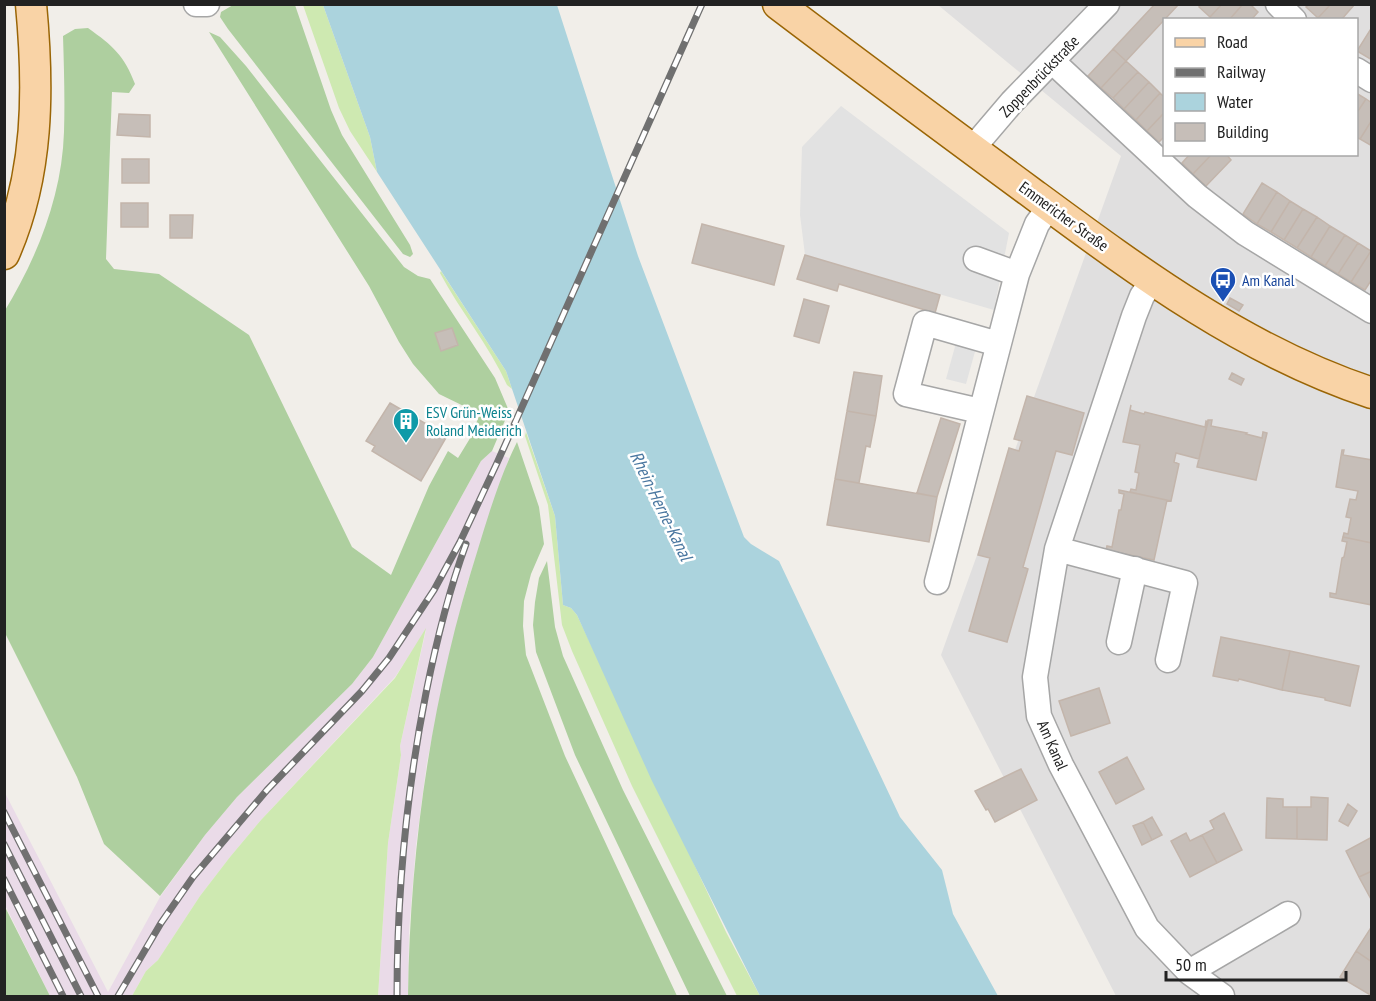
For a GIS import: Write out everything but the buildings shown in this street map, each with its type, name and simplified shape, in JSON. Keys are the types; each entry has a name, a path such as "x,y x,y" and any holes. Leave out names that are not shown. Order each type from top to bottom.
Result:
{"main road":[{"path":"4,254 13,235 28,181 35,129 35,49 31,4"},
{"name":"Emmericher Straße","path":"778,4 1153,280 1215,320 1266,348 1312,370 1371,393"}],"street":[{"path":"196,4 207,4"},
{"name":"Zoppenbrückstraße","path":"972,149 1006,109 1107,4"},
{"path":"1278,4 1292,18"},
{"path":"1052,61 1197,196 1245,233 1371,311"},
{"path":"1358,71 1371,80"},
{"path":"936,582 1017,274 1037,224 1050,206"},
{"path":"976,259 1017,274"},
{"name":"Am Kanal","path":"1153,280 1142,296 1134,316 1057,549 1035,677 1039,716 1061,765 1147,928 1189,972 1222,996"},
{"path":"980,411 906,394 925,323 998,344"},
{"path":"1057,549 1185,583 1168,660"},
{"path":"1119,642 1135,569"},
{"path":"1189,972 1288,914"}],"shaded area":[{"path":"938,5 1371,5 1371,996 1116,996 941,655 1121,156"},
{"path":"841,106 1009,233 994,310 805,255 800,215 802,147"},
{"path":"956,343 976,348 966,384 946,379"},
{"path":"492,451 509,458 467,584 448,660 427,762 416,845 409,931 408,996 378,996 388,843 401,755 400,746 426,630 395,677 261,820 230,857 200,896 158,960 146,971 132,996 50,996 5,905 4,791 108,992 160,897 205,835 237,797 352,684 373,657 481,461"}],"green space":[{"path":"233,5 295,5 331,110 342,135 410,245 413,254 410,257 403,254 228,29 220,17 221,12"},
{"path":"303,5 323,5 370,137 377,172 350,131 339,108"},
{"path":"88,28 117,52 127,66 135,84 129,93 112,92 106,259 114,269 159,274 249,335 352,547 391,575 429,486 448,451 458,458 480,414 439,394 413,364 369,286 209,32 220,37 246,66 404,267 418,276 430,279 495,378 509,411 492,451 481,461 373,657 352,684 237,797 205,835 160,896 104,844 77,777 5,633 4,312 27,270 46,226 58,180 64,132 63,36 75,29"},
{"path":"441,271 506,371 512,389 507,385 492,356 448,287"},
{"path":"526,432 555,516 563,605 571,608 577,615 726,932 760,996 737,996 632,786 572,651 562,625 548,505 525,436"},
{"path":"517,442 539,507 544,544 531,574 524,601 523,626 526,655 565,756 677,996 408,996 413,883 426,770 436,714 462,603 478,549 500,481"},
{"path":"547,561 555,627 563,656 623,790 727,996 690,996 575,755 536,652 533,625 535,602 539,578"},
{"path":"426,628 400,746 401,755 388,843 378,996 132,996 146,971 158,960 200,896 230,857 261,820 395,678"},
{"path":"4,905 50,996 5,996"}],"water":[{"name":"Rhein-Herne-Kanal","path":"323,5 557,5 638,256 744,537 751,544 779,561 900,817 942,870 953,914 998,996 760,996 652,781 577,615 571,608 563,605 555,516 506,371 377,172 370,137"}],"railway":[{"path":"118,996 161,923 193,877 267,790 362,691 389,658 434,590 460,542 497,463 702,4"},
{"path":"397,996 401,882 413,769 438,637 466,544"},
{"path":"4,812 98,996"},
{"path":"4,844 81,996"},
{"path":"4,879 63,996"}],"place":[{"name":"Am Kanal","path":"1223,303"},
{"name":"ESV Grün-Weiss Roland Meiderich","path":"406,444"}]}
